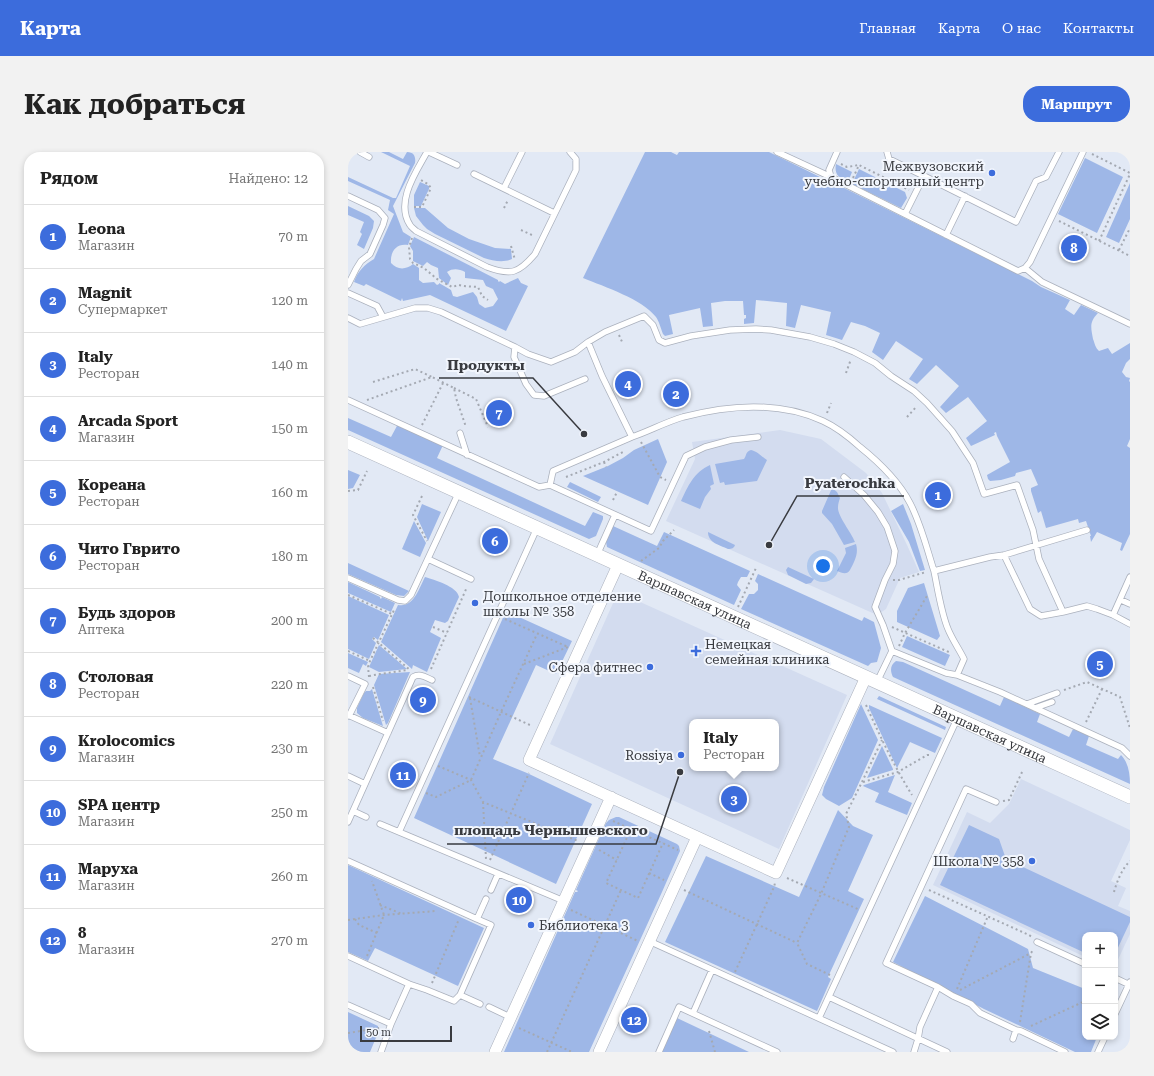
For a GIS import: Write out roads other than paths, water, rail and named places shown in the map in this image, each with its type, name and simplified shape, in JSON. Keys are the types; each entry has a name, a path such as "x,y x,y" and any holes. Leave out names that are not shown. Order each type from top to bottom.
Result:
{"street":[{"name":"Варшавская улица","path":"348,442 1130,797"},
{"path":"618,565 529,760 776,873 872,680"},
{"path":"494,1052 611,797"},
{"path":"598,1052 697,836"}],"lane":[{"path":"360,152 368,157"},
{"path":"456,165 428,152 408,190 404,202 404,208 410,224 416,231 497,271 516,271 526,264 535,254 576,170 576,159 570,152"},
{"path":"504,188 522,152"},
{"path":"777,152 1018,271 1025,268 1030,262 1083,152"},
{"path":"831,178 828,170 837,152"},
{"path":"887,152 889,159 1016,222 1036,181 1046,177 1059,152"},
{"path":"474,174 554,213"},
{"path":"905,214 924,176"},
{"path":"348,196 378,210 385,218 370,254 361,261 348,285"},
{"path":"946,235 965,196"},
{"path":"1025,268 1042,282 1130,324"},
{"path":"348,293 377,306 383,317"},
{"path":"348,318 360,324 415,308 428,308 441,312 528,354 551,362 575,352 604,332 644,316 653,325 659,340 665,343 712,332 730,330 763,330 810,337 854,352 875,363 927,403 952,431 973,463 984,494 1017,485 1034,530 1038,559 1063,612"},
{"path":"588,342 602,376 632,437"},
{"path":"515,347 514,357 526,384 534,395 544,396 585,379"},
{"path":"348,400 538,487 550,485 651,531 686,456 705,447 731,440 758,437"},
{"path":"550,485 553,471 682,417 718,410 747,407 771,407 798,412 823,421 848,436 875,459 892,476 910,503 919,524 934,571 938,593 948,629 964,659 957,675"},
{"path":"460,433 467,455"},
{"path":"844,478 864,495 878,512 887,527 895,550 893,564 885,580 875,607 894,652 946,673 957,675 1000,692 1122,748 1130,756"},
{"path":"348,578 398,600 405,601 411,595 459,492"},
{"path":"597,555 615,515"},
{"path":"399,832 537,528"},
{"path":"934,571 1004,555 1087,530"},
{"path":"1004,555 1030,609 1041,616 1087,606 1097,608 1130,624"},
{"path":"428,559 471,579"},
{"path":"1113,615 1130,577"},
{"path":"1120,600 1130,604"},
{"path":"872,680 894,652"},
{"path":"348,822 413,677 420,675 430,679"},
{"path":"348,676 364,684 348,716 387,733"},
{"path":"455,690 462,693"},
{"path":"1027,704 1057,693"},
{"path":"1035,708 1052,702"},
{"path":"819,1018 957,719"},
{"path":"348,776 365,784"},
{"path":"996,802 966,789 886,963 971,1004 980,1014 1065,1052"},
{"path":"353,811 366,817"},
{"path":"380,824 564,901"},
{"path":"348,861 490,925 460,995 454,1001 429,990 409,984 348,956"},
{"path":"490,890 498,874"},
{"path":"477,919 486,899"},
{"path":"649,941 894,1052"},
{"path":"1037,942 1082,963"},
{"path":"693,1013 712,970"},
{"path":"1118,979 1130,984 1118,1008"},
{"path":"381,1052 391,1024 409,984"},
{"path":"914,1052 920,1027 938,987"},
{"path":"460,995 480,1004"},
{"path":"829,997 947,1052"},
{"path":"348,1005 391,1024"},
{"path":"488,1007 509,1020"},
{"path":"659,1052 679,1008 777,1052"},
{"path":"1013,1039 1018,1030"},
{"path":"1098,1052 1104,1040"}],"place":[{"name":"Межвузовский учебно-спортивный центр","path":"992,173"},
{"name":"Столовая","path":"1074,248"},
{"name":"Arcada Sport","path":"628,384"},
{"name":"Magnit","path":"676,394"},
{"name":"Будь здоров","path":"499,413"},
{"name":"Продукты","path":"584,434"},
{"name":"Leona","path":"938,495"},
{"name":"Чито Гврито","path":"495,541"},
{"name":"Pyaterochka","path":"769,545"},
{"name":"Дошкольное отделение школы № 358","path":"475,603"},
{"name":"Немецкая семейная клиника","path":"696,651"},
{"name":"Кореана","path":"1100,664"},
{"name":"Сфера фитнес","path":"650,667"},
{"name":"Krolocomics","path":"423,700"},
{"name":"Rossiya","path":"681,755"},
{"name":"площадь Чернышевского","path":"680,772"},
{"name":"Маруха","path":"403,775"},
{"name":"Italy","path":"734,799"},
{"name":"Школа № 358","path":"1032,861"},
{"name":"SPA центр","path":"519,900"},
{"name":"Библиотека 3","path":"531,925"},
{"name":"8","path":"634,1020"}]}
